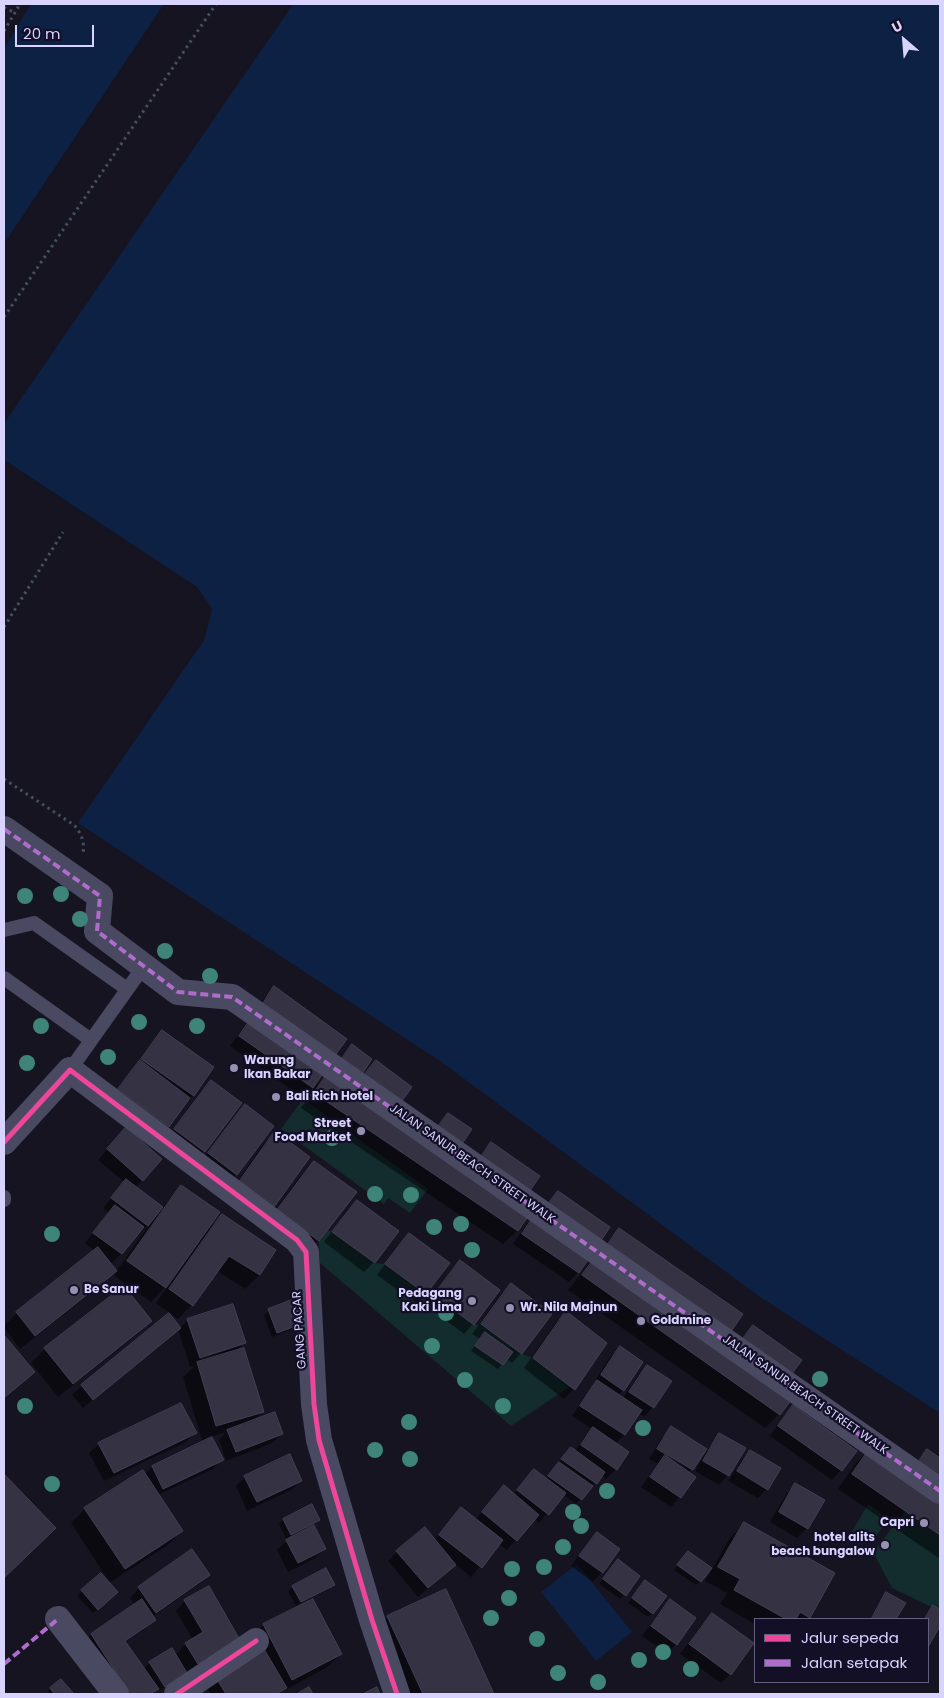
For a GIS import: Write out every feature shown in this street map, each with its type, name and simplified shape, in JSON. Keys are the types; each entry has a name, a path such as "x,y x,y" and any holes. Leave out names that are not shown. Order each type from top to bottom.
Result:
{"street":[{"name":"JALAN SANUR BEACH STREET WALK","path":"4,829 100,896 97,932 178,992 232,996 940,1491"},
{"path":"6,1135 70,1070"},
{"name":"GANG PACAR","path":"70,1070 297,1240 306,1252 314,1404 318,1440 366,1602 397,1694"},
{"path":"58,1619 116,1694"},
{"path":"177,1694 256,1641"}],"lane":[{"path":"4,930 34,923 127,989"},
{"path":"70,1070 144,966"},
{"path":"4,978 91,1040"}],"path":[{"path":"4,31 20,4"},
{"path":"4,317 216,4"},
{"path":"4,7 15,13"},
{"path":"4,627 63,532"},
{"path":"4,779 74,825 80,832 84,848 77,880"}],"green space":[{"path":"303,1099 428,1189 410,1213 388,1198 384,1204 281,1129"},
{"path":"328,1230 375,1263 385,1264 426,1294 434,1295 474,1325 481,1324 522,1354 533,1358 571,1386 511,1426 320,1263 319,1241"},
{"path":"868,1504 880,1512 885,1524 872,1542 864,1543 851,1533"},
{"path":"905,1511 940,1535 940,1611 892,1588 873,1552"}],"water":[{"path":"4,4 164,4 4,244"},
{"path":"293,4 940,4 940,1413 760,1297 440,1061 78,823 204,640 212,609 197,587 4,460 4,423"},
{"path":"577,1564 632,1632 596,1661 541,1592"}],"pier":[{"path":"4,4 31,4 4,49"},
{"path":"164,4 167,4 4,247 4,244"},
{"path":"290,4 293,4 4,423 4,418"},
{"path":"4,460 197,587 212,609 204,640 92,802 90,801 202,639 209,610 195,589 4,463"}],"building":[{"path":"274,986 347,1039 334,1057 262,1005"},
{"path":"253,1016 326,1069 313,1088 239,1036"},
{"path":"162,1030 214,1067 194,1096 141,1059"},
{"path":"352,1044 372,1059 360,1077 339,1063"},
{"path":"140,1060 190,1098 169,1127 118,1089"},
{"path":"376,1060 412,1087 399,1105 362,1078"},
{"path":"330,1070 534,1208 518,1231 314,1093"},
{"path":"211,1080 242,1103 205,1152 174,1129"},
{"path":"245,1104 274,1126 237,1175 208,1153"},
{"path":"448,1113 472,1129 460,1147 435,1131"},
{"path":"126,1127 162,1159 143,1181 107,1149"},
{"path":"275,1131 310,1157 274,1207 239,1182"},
{"path":"491,1142 540,1176 527,1195 478,1161"},
{"path":"314,1161 357,1192 319,1241 277,1210"},
{"path":"126,1179 163,1207 148,1226 111,1198"},
{"path":"181,1185 220,1212 166,1288 127,1261"},
{"path":"558,1191 610,1227 599,1244 546,1207"},
{"path":"357,1200 399,1231 375,1263 332,1232"},
{"path":"115,1205 144,1227 122,1254 93,1233"},
{"path":"536,1213 593,1253 579,1273 522,1234"},
{"path":"222,1214 276,1250 260,1275 229,1256 193,1306 169,1289"},
{"path":"619,1228 743,1314 730,1333 606,1247"},
{"path":"409,1233 450,1263 426,1294 385,1264"},
{"path":"98,1247 117,1271 35,1336 16,1312"},
{"path":"597,1255 795,1395 780,1415 582,1275"},
{"path":"460,1260 500,1290 474,1325 434,1295"},
{"path":"511,1283 552,1314 522,1354 481,1324"},
{"path":"124,1286 152,1321 73,1384 44,1348"},
{"path":"295,1299 304,1323 277,1333 268,1309"},
{"path":"233,1304 246,1343 200,1358 187,1319"},
{"path":"566,1311 607,1343 575,1390 533,1358"},
{"path":"169,1313 181,1328 93,1400 81,1385"},
{"path":"753,1325 802,1360 789,1378 740,1343"},
{"path":"485,1332 513,1352 503,1365 475,1346"},
{"path":"4,1335 35,1372 4,1398"},
{"path":"620,1346 643,1362 624,1391 601,1375"},
{"path":"244,1348 264,1412 216,1426 197,1362"},
{"path":"647,1365 672,1381 654,1408 629,1392"},
{"path":"597,1380 642,1410 625,1435 580,1406"},
{"path":"181,1403 197,1433 114,1473 98,1443"},
{"path":"793,1405 857,1451 842,1471 778,1426"},
{"path":"275,1412 283,1434 236,1452 227,1430"},
{"path":"671,1426 707,1449 693,1470 657,1449"},
{"path":"593,1427 629,1452 617,1470 581,1445"},
{"path":"719,1433 746,1448 729,1476 703,1461"},
{"path":"212,1437 224,1460 163,1489 152,1466"},
{"path":"571,1447 605,1472 597,1484 561,1459"},
{"path":"870,1448 940,1496 940,1535 852,1474"},
{"path":"927,1449 940,1458 940,1485 915,1467"},
{"path":"750,1450 781,1468 768,1490 737,1471"},
{"path":"290,1454 302,1481 257,1502 244,1476"},
{"path":"665,1455 696,1477 681,1498 650,1477"},
{"path":"559,1462 593,1486 582,1500 548,1476"},
{"path":"534,1469 566,1493 549,1515 517,1490"},
{"path":"143,1470 183,1531 125,1569 84,1508"},
{"path":"4,1474 56,1528 4,1578"},
{"path":"795,1483 825,1500 808,1529 779,1512"},
{"path":"504,1485 539,1515 517,1541 482,1512"},
{"path":"312,1504 320,1520 291,1535 283,1519"},
{"path":"461,1507 503,1540 482,1568 439,1535"},
{"path":"744,1522 835,1573 810,1618 800,1612 797,1618 784,1618 734,1590 740,1579 718,1567"},
{"path":"314,1525 326,1549 298,1563 286,1540"},
{"path":"425,1527 456,1565 428,1588 396,1551"},
{"path":"597,1532 620,1549 603,1573 579,1556"},
{"path":"192,1549 210,1575 156,1613 138,1587"},
{"path":"688,1551 712,1568 701,1582 677,1565"},
{"path":"618,1559 640,1576 626,1596 603,1579"},
{"path":"326,1568 335,1585 301,1602 292,1586"},
{"path":"101,1573 118,1592 98,1610 81,1590"},
{"path":"645,1580 667,1596 653,1614 632,1598"},
{"path":"209,1586 240,1640 198,1664 185,1643 203,1632 184,1600"},
{"path":"446,1589 494,1694 423,1694 387,1616"},
{"path":"886,1592 906,1603 897,1618 872,1618"},
{"path":"142,1599 156,1620 125,1641 159,1689 150,1694 130,1694 91,1634"},
{"path":"313,1599 342,1654 292,1680 263,1624"},
{"path":"670,1599 696,1618 677,1645 651,1626"},
{"path":"933,1605 940,1610 940,1626 929,1645 929,1618 926,1618"},
{"path":"712,1613 754,1643 731,1675 689,1644"},
{"path":"261,1644 287,1688 276,1694 226,1694 213,1673"},
{"path":"172,1648 187,1673 165,1687 149,1662"},
{"path":"61,1679 74,1694 54,1694 50,1688"},
{"path":"309,1687 313,1694 297,1694"},
{"path":"377,1687 380,1694 363,1694"}],"marked path":[{"path":"4,829 100,896 97,931 178,992 232,997 940,1491"},
{"path":"4,1664 58,1619"}],"cycle path":[{"path":"4,1142 70,1070 297,1240 306,1252 314,1404 319,1440 372,1620 397,1694"},
{"path":"177,1694 256,1641"}],"place":[{"name":"Warung Ikan Bakar","path":"234,1068"},
{"name":"Bali Rich Hotel","path":"276,1097"},
{"name":"Street Food Market","path":"361,1131"},
{"name":"Be Sanur","path":"74,1290"},
{"name":"Pedagang Kaki Lima","path":"472,1301"},
{"name":"Wr. Nila Majnun","path":"510,1308"},
{"name":"Goldmine","path":"641,1321"},
{"name":"Capri","path":"924,1523"},
{"name":"hotel alits beach bungalow","path":"885,1545"}]}
